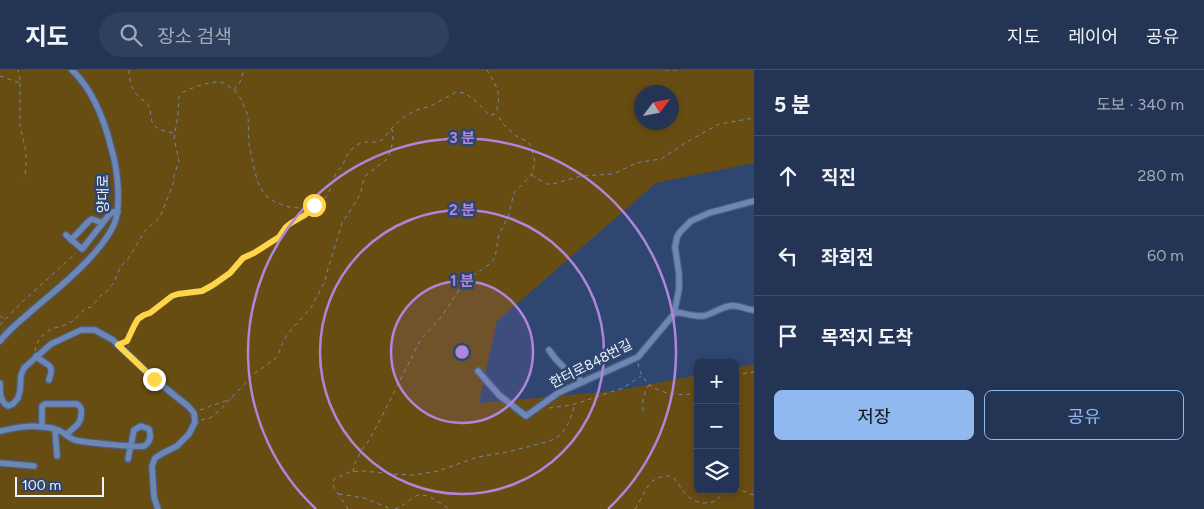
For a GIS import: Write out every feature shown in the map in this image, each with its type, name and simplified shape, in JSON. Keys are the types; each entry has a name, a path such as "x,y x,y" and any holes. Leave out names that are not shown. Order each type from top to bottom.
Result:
{"street":[{"name":"양대로","path":"0,341 76,273 95,253 118,216 115,161 107,130 94,100 82,80 72,70"},
{"name":"한터로848번길","path":"533,410 558,393 638,358 675,312 679,274 675,247 680,232 691,221 708,213 754,201"},
{"path":"66,235 82,248 109,215 118,211"},
{"path":"72,240 92,219 102,224"},
{"path":"675,312 705,316 732,305 754,310"},
{"path":"0,383 2,401 8,406 13,404 18,398 21,375 24,368 50,344 81,330 95,330 113,340 154,379 194,413 195,422 188,434 177,446 155,458 152,466 154,497 158,509"},
{"path":"549,350 566,370 583,382"},
{"path":"36,356 51,367 52,372 49,380"},
{"path":"478,371 500,396 526,416 533,410"},
{"path":"42,426 42,406 45,404 77,404 82,409 81,419 66,435"},
{"path":"0,431 25,426 42,426 55,429 72,439 85,442 131,446 128,459"},
{"path":"55,429 57,456"},
{"path":"0,463 34,466"}],"path":[{"path":"18,70 20,80 20,126 26,152 24,179"},
{"path":"129,70 129,79 139,97 148,104 154,126 160,130 174,133"},
{"path":"234,90 240,82 244,70"},
{"path":"354,472 355,464 361,451 380,420 421,339 442,316 466,281 495,258 499,234 508,217 514,193 532,174 534,162 531,146 504,125 496,113 497,86 487,70"},
{"path":"665,70 679,70"},
{"path":"0,76 20,83"},
{"path":"36,356 34,352 41,337 51,329 73,321 106,292 113,284 121,266 128,259 145,231 160,217 173,184 179,161 174,133 179,98 182,93 204,84 216,82 224,83 234,90 241,99 248,116 250,144 260,187 275,202 289,207 309,209"},
{"path":"118,345 127,341 138,319 150,313 172,296 202,291 213,285 230,273 243,258 279,237 286,227 322,201 328,195 337,171 342,167 347,155 357,144 382,140 405,116 430,106 456,92 464,93 475,100 489,114 496,113"},
{"path":"532,174 546,184 554,184 581,176 614,174 641,162 661,159 719,124 754,118"},
{"path":"195,422 210,418 220,410 255,373 278,355 289,332 312,306 325,281 326,272 342,223 361,192 365,176 387,159 392,150 392,128"},
{"path":"0,325 21,303 82,248"},
{"path":"0,316 6,319"},
{"path":"638,358 641,376 657,390 671,394 694,394"},
{"path":"739,374 754,372"},
{"path":"533,410 576,404 623,388 641,376"},
{"path":"643,412 643,395 649,384"},
{"path":"194,413 232,398"},
{"path":"348,509 334,487 334,480 341,476 364,471 414,475 438,471 478,457 550,441 562,434 576,404"},
{"path":"635,509 647,485 656,478 664,476 672,476 689,498 704,503 718,499 721,494"},
{"path":"739,490 754,496"},
{"path":"338,494 364,498 391,509"},
{"path":"395,509 404,506 418,494 423,494 449,509"}],"shaded area":[{"path":"0,70 754,70 754,163 656,183 497,321 479,403 615,391 694,376 694,494 739,494 739,367 754,364 754,509 0,509"}],"route":[{"path":"154,379 118,345 127,341 138,319 156,309 172,296 202,291 213,285 230,273 243,258 279,237 286,227 305,215 314,205"}]}
